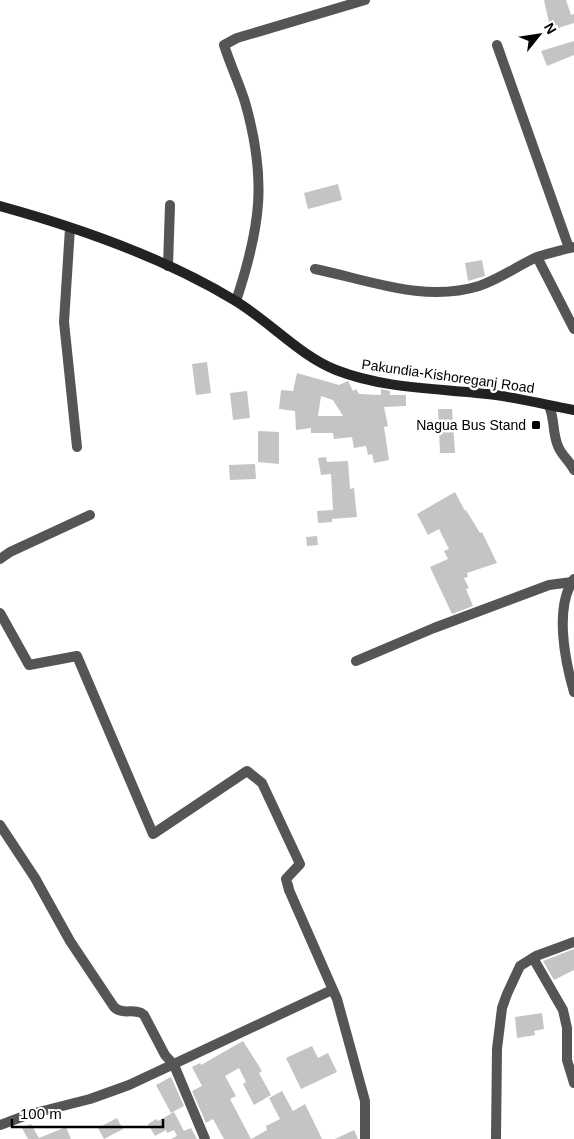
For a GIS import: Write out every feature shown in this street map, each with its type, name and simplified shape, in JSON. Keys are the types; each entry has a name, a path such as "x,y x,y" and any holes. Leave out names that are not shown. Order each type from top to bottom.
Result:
{"main road":[{"name":"Pakundia-Kishoreganj Road","path":"0,206 70,228 199,280 236,301 321,363 348,375 376,382 497,395 574,410"}],"street":[{"path":"236,301 254,241 260,192 249,120 224,45 237,38 365,0"},
{"path":"315,269 404,291 433,292 470,288 496,280 537,257 572,248 497,46"},
{"path":"168,266 170,205"},
{"path":"70,228 64,322 77,447"},
{"path":"537,257 574,329"},
{"path":"549,406 554,418 554,435 559,449 574,470"},
{"path":"0,559 90,515"},
{"path":"356,662 434,628 550,585 573,580"},
{"path":"573,580 562,611 564,640 574,692"},
{"path":"0,613 29,665 77,656 153,834 247,771 262,783 300,864 286,879 288,888 337,999 364,1101 365,1139"},
{"path":"0,825 35,878 70,941 114,1007 123,1012 143,1013 165,1055 174,1065 205,1139"},
{"path":"496,1139 498,1049 502,1008 520,966 533,958 574,942"},
{"path":"533,958 563,1010 567,1028 567,1060 574,1083"},
{"path":"0,1125 27,1115 90,1099 174,1065 332,990"}],"building":[{"path":"544,0 566,0 571,15 574,14 574,23 558,28 558,25 550,27"},
{"path":"574,41 574,55 547,66 541,51"},
{"path":"338,184 342,200 308,209 304,193"},
{"path":"482,260 485,276 468,281 465,263"},
{"path":"207,362 211,393 196,395 192,364"},
{"path":"297,373 339,385 348,381 353,391 356,389 359,394 381,395 381,389 390,391 390,395 406,395 406,406 384,407 388,426 384,427 389,460 374,463 372,454 368,455 366,446 354,448 352,437 334,439 333,433 311,433 311,428 296,430 295,411 279,409 281,390 293,391","holes":["321,396 333,400 343,416 318,416"]},
{"path":"247,391 250,418 233,420 230,393"},
{"path":"438,409 452,409 455,453 440,453"},
{"path":"258,431 279,432 279,464 258,462"},
{"path":"326,457 327,462 348,461 350,489 354,488 357,517 332,519 332,522 318,523 317,511 333,510 331,474 321,475 318,458"},
{"path":"255,464 256,479 230,480 229,465"},
{"path":"455,492 465,511 480,533 482,532 497,563 467,573 468,577 464,578 469,588 466,589 473,606 452,614 430,567 448,559 444,551 449,549 439,529 428,535 417,514"},
{"path":"317,536 318,545 307,546 306,537"},
{"path":"574,949 574,970 554,980 543,961"},
{"path":"542,1013 544,1029 534,1031 535,1035 517,1038 515,1017"},
{"path":"243,1041 262,1071 259,1073 271,1095 254,1105 243,1084 246,1082 239,1068 225,1076 236,1096 230,1099 251,1139 224,1139 213,1119 206,1123 192,1091 202,1086 192,1067 200,1063 201,1065"},
{"path":"312,1046 318,1058 328,1053 337,1072 301,1089 286,1058"},
{"path":"171,1077 184,1106 171,1113 156,1085"},
{"path":"282,1091 293,1111 305,1104 322,1139 251,1139 267,1130 266,1126 280,1119 269,1098"},
{"path":"174,1112 184,1131 191,1128 197,1139 171,1139 177,1136 174,1130 167,1133 166,1130 155,1136 148,1124"},
{"path":"117,1118 123,1129 104,1139 98,1128"},
{"path":"31,1124 39,1138 66,1127 71,1139 28,1139 22,1128"},
{"path":"354,1130 358,1139 335,1139"}],"place":[{"name":"Nagua Bus Stand","path":"536,425"}]}
